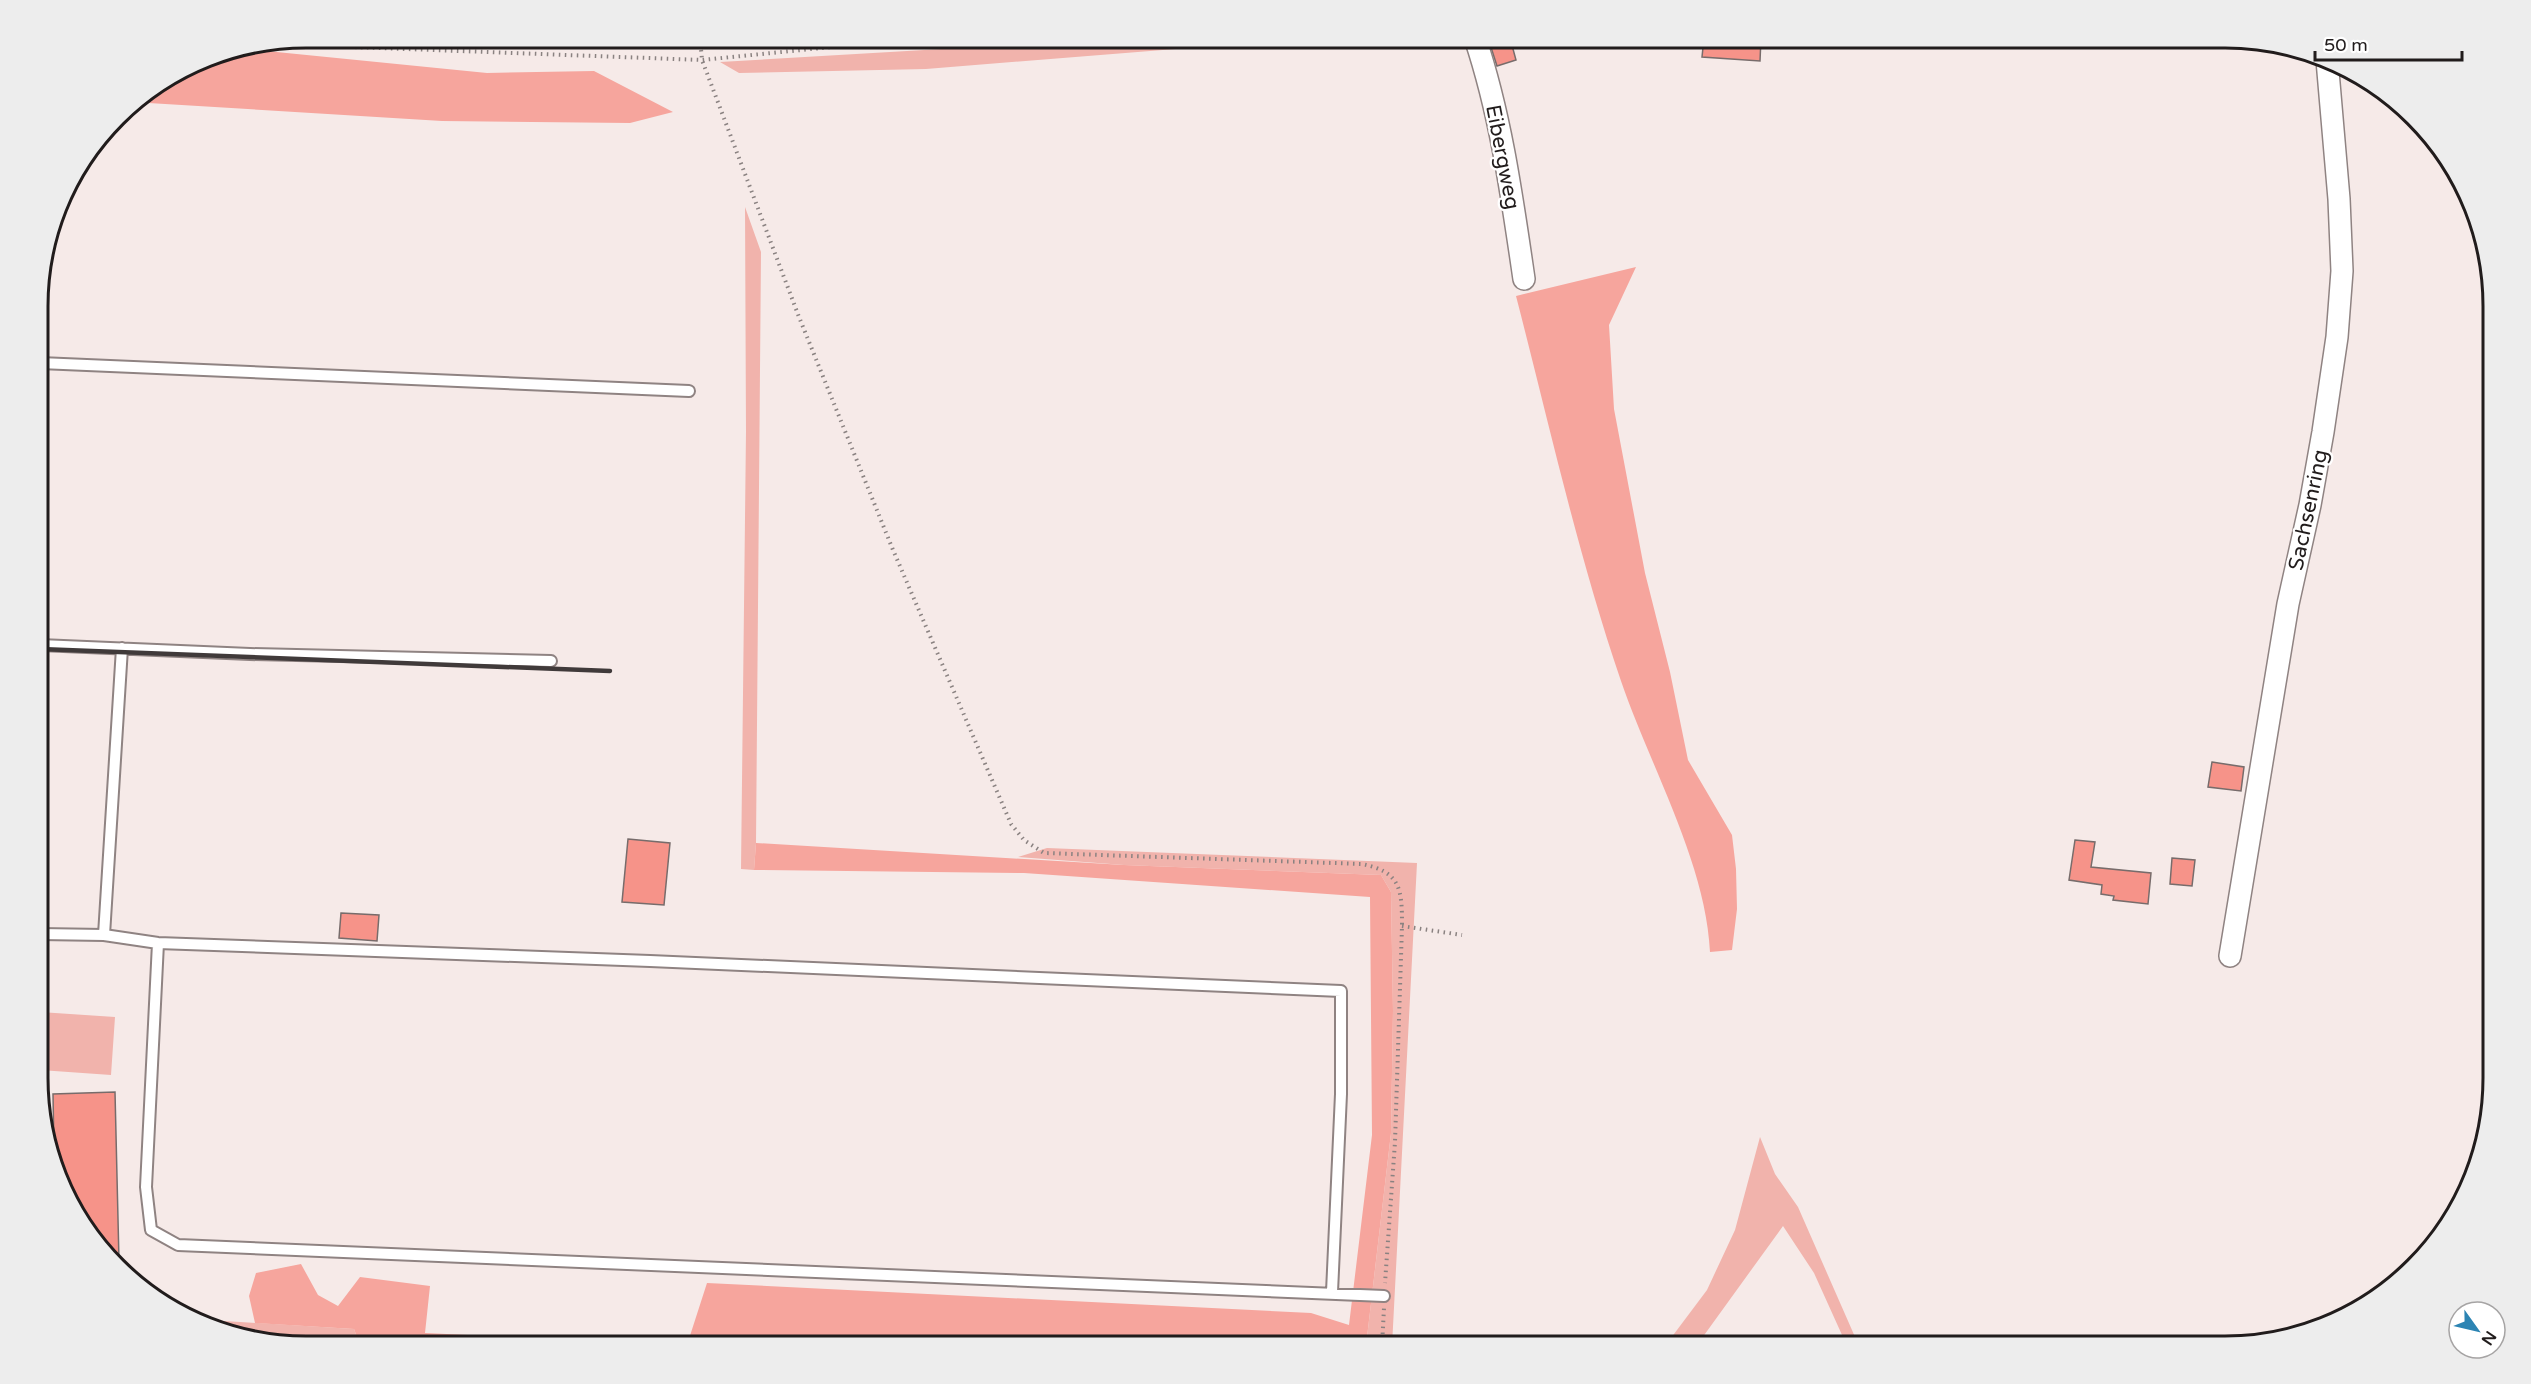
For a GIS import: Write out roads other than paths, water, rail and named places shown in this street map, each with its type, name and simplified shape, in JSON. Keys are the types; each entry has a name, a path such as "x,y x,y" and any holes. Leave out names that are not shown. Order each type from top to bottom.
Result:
{"street":[{"name":"Eibergweg","path":"1478,48 1508,170 1524,279"},
{"name":"Sachsenring","path":"2230,956 2288,604 2310,505 2337,337 2342,272 2339,199 2328,70"}],"lane":[{"path":"48,363 689,391"},
{"path":"48,645 250,654 550,661"},
{"path":"104,935 122,648"},
{"path":"48,934 104,935 158,943 662,961 1341,991 1341,1094 1332,1292"},
{"path":"158,943 146,1187 151,1230 178,1245 1384,1296"}],"railway":[{"path":"48,649 610,671"}]}
